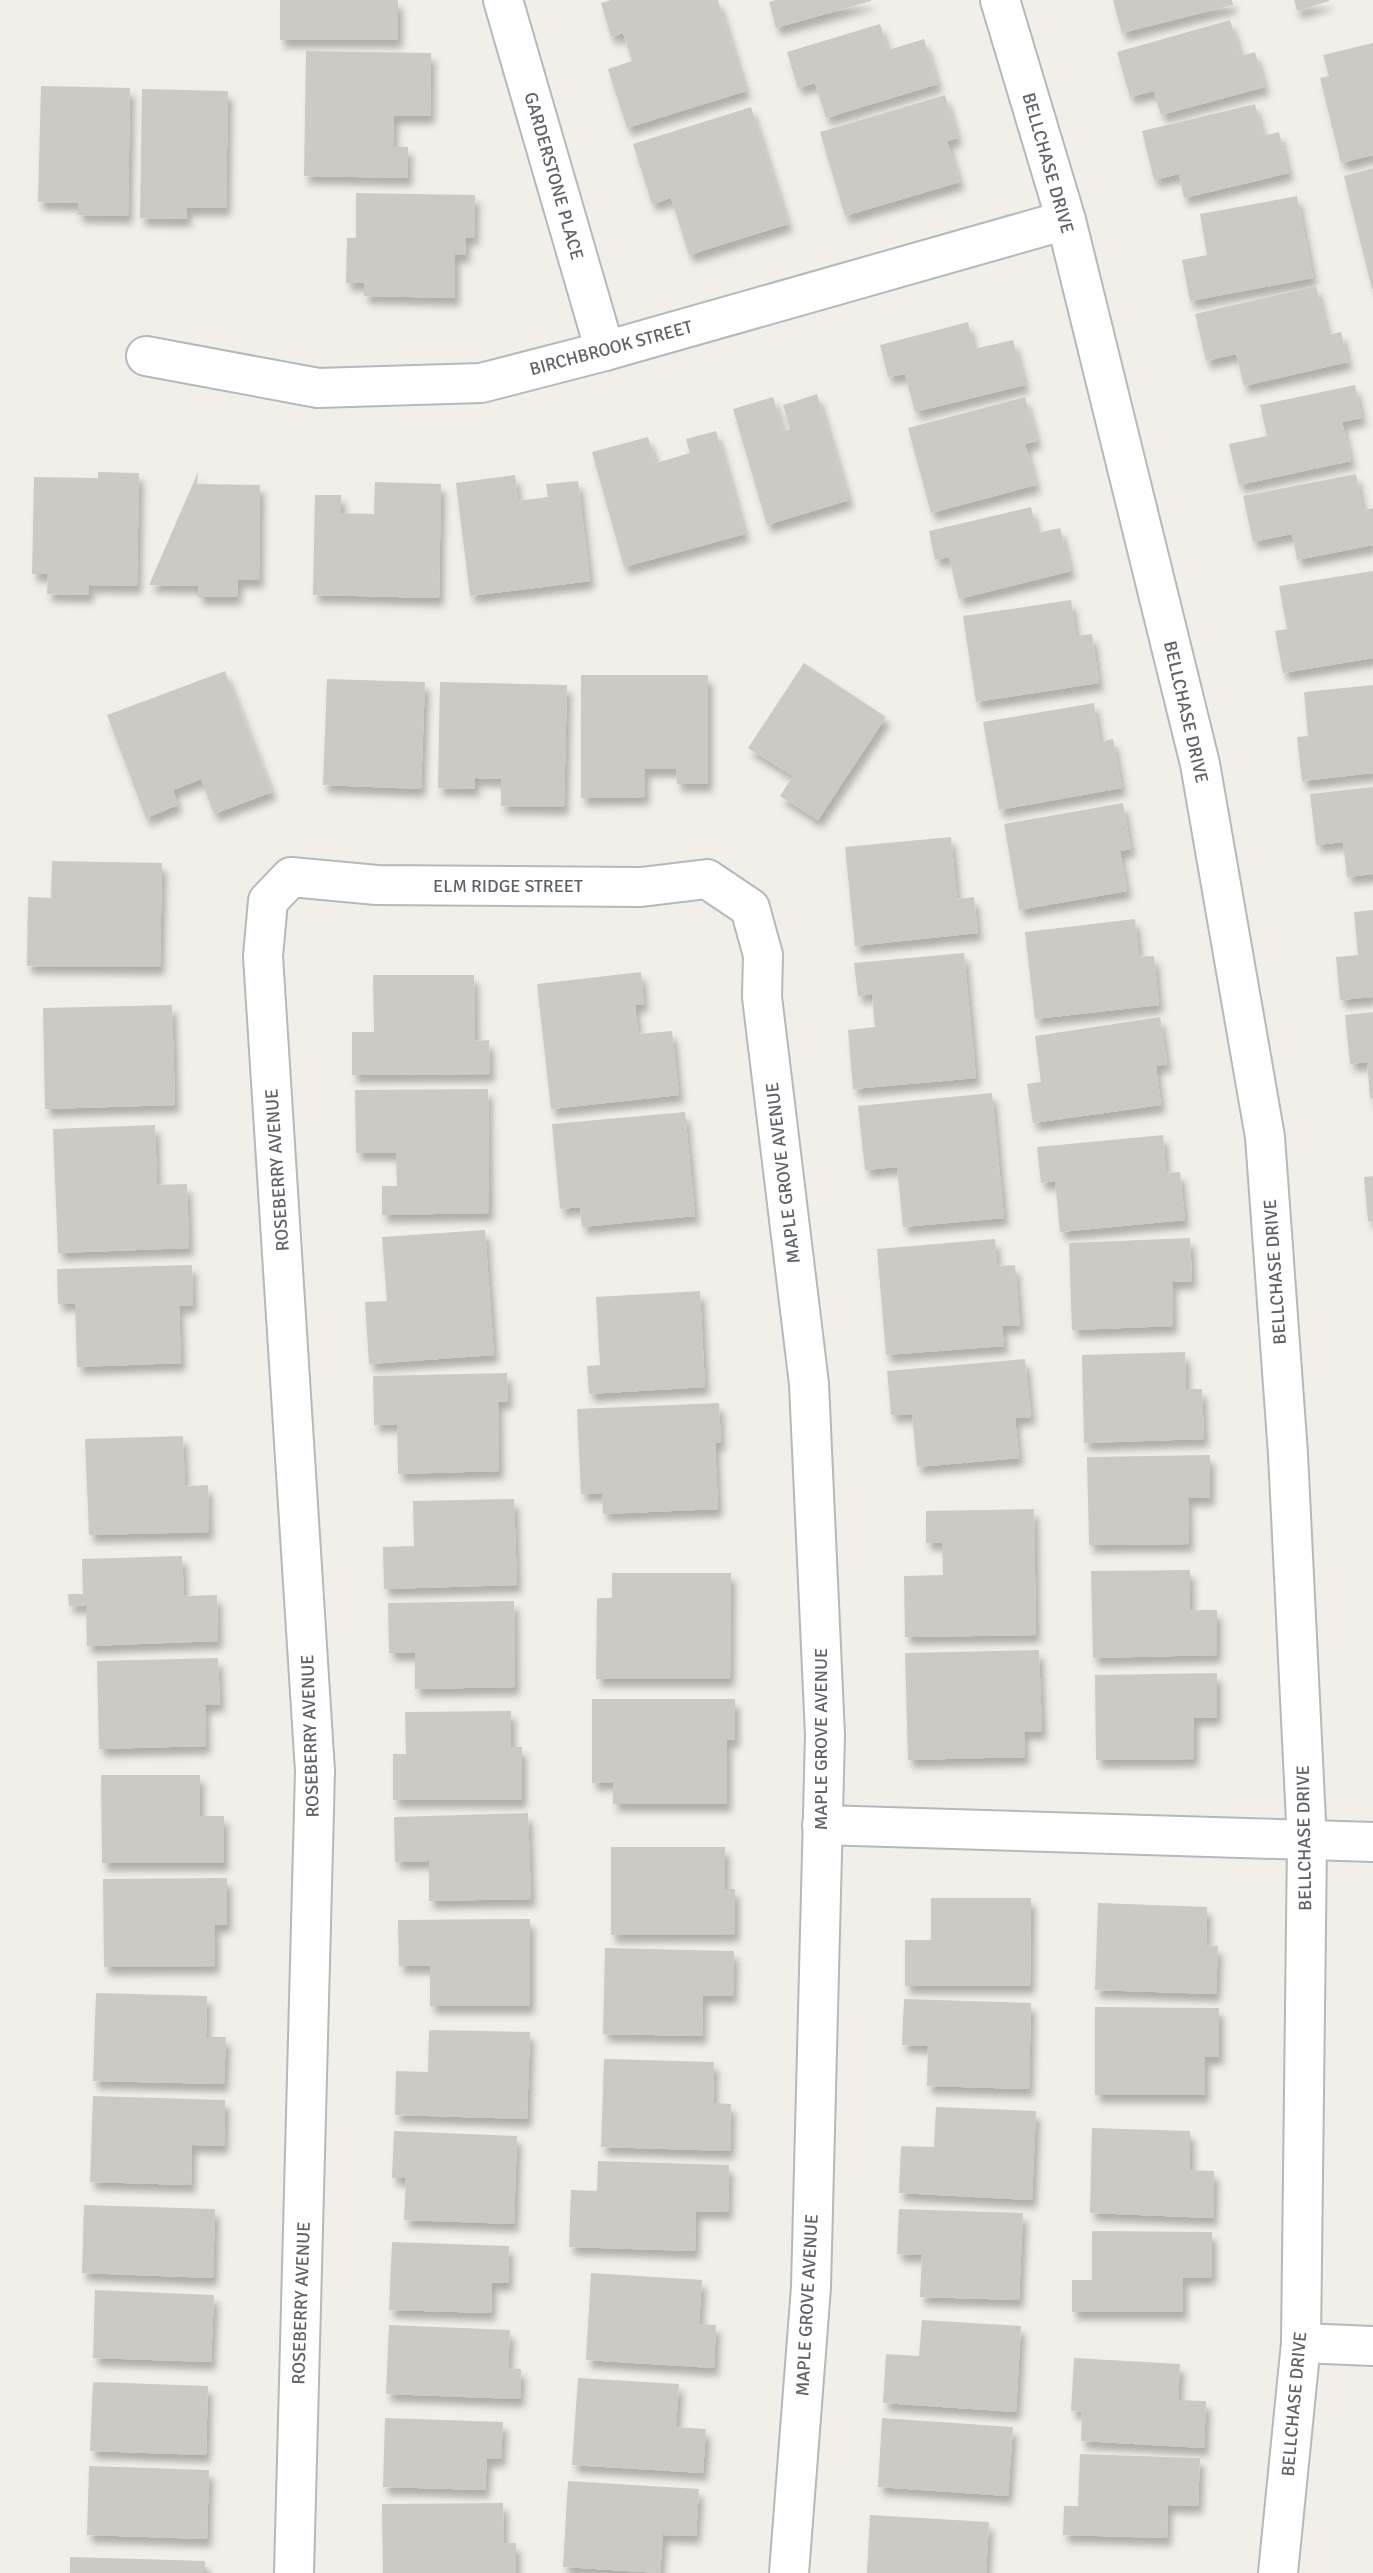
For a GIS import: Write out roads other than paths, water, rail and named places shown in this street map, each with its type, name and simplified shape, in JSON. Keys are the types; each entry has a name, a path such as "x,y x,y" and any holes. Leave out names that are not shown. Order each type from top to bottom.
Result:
{"street":[{"name":"GARDERSTONE PLACE","path":"503,0 605,351"},
{"name":"BELLCHASE DRIVE","path":"1000,0 1066,220 1200,764 1265,1137 1288,1454 1307,1842 1301,2343 1278,2573"},
{"name":"BIRCHBROOK STREET","path":"146,356 318,388 481,383 605,351 1066,220"},
{"name":"ELM RIDGE STREET","path":"268,901 291,877 377,885 641,887 707,879 750,908"},
{"name":"ROSEBERRY AVENUE","path":"268,901 263,956 315,1771 294,2573"},
{"name":"MAPLE GROVE AVENUE","path":"750,908 763,955 762,997 809,1384 825,1735 811,2287 789,2573"},
{"path":"822,1825 1373,1842"},
{"path":"1301,2343 1373,2346"}]}
